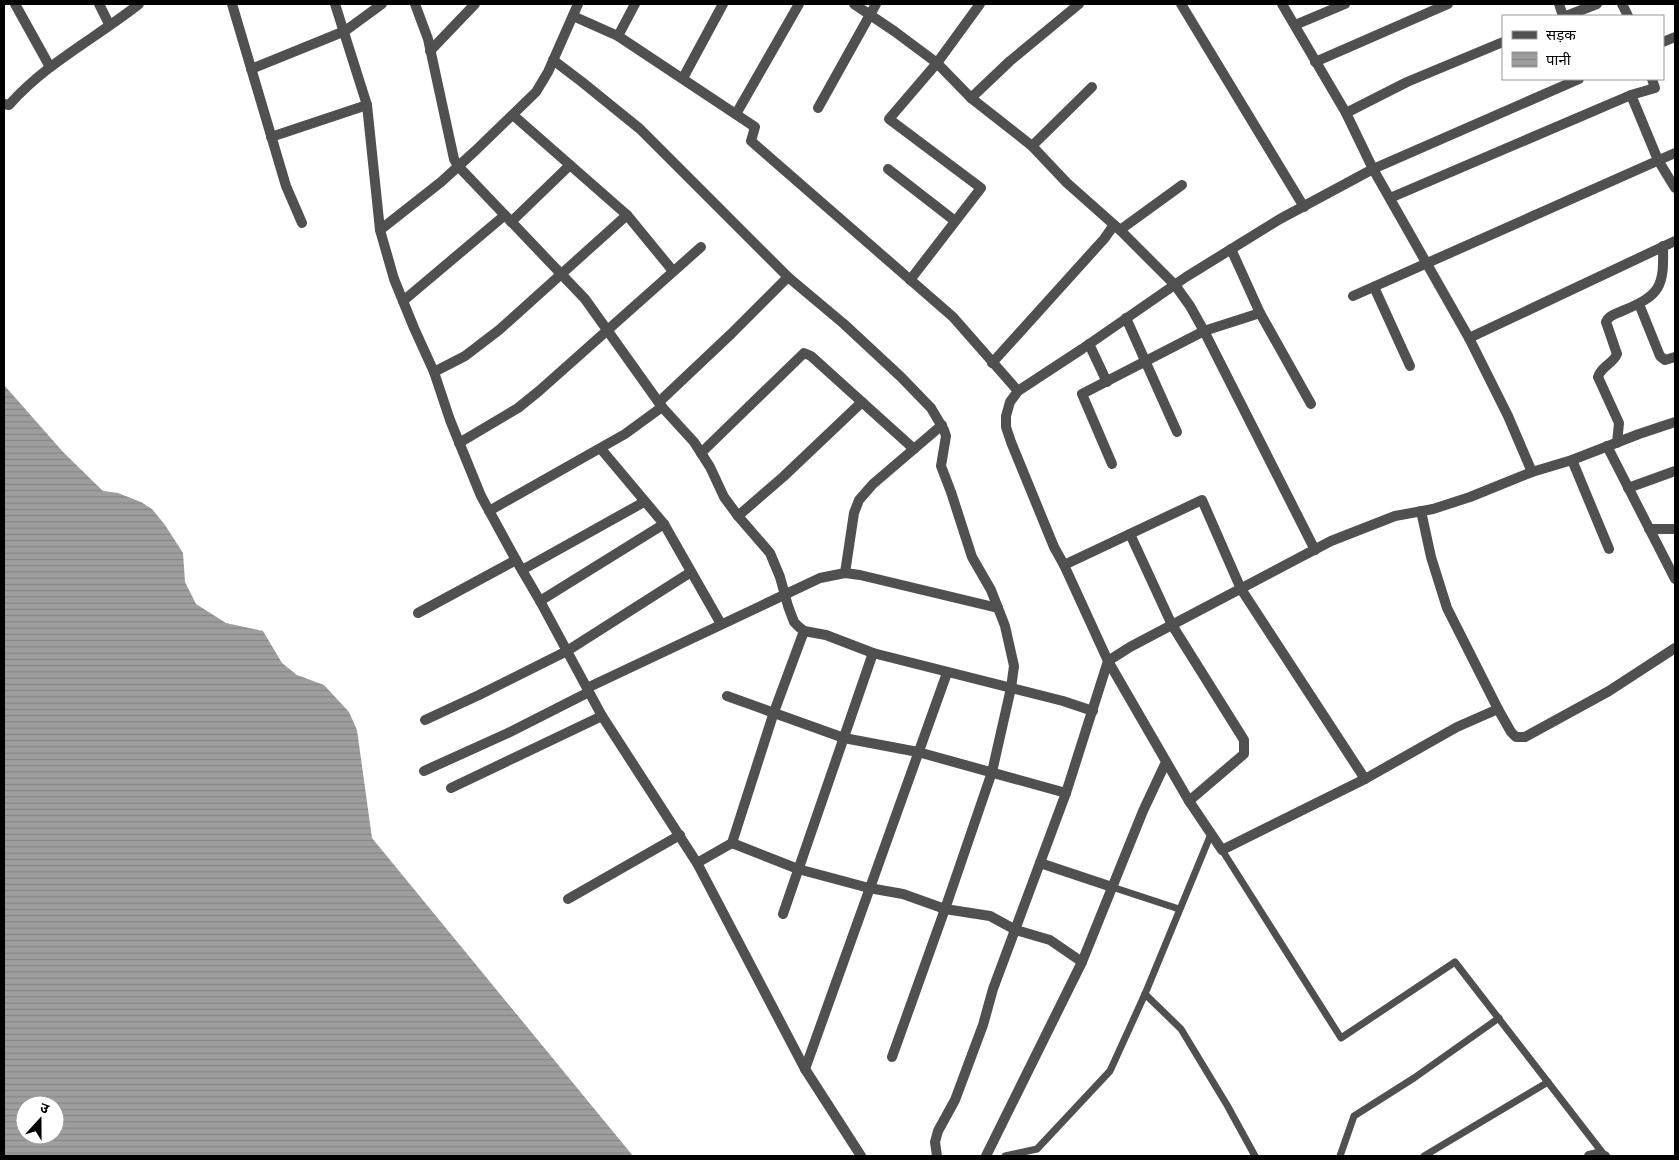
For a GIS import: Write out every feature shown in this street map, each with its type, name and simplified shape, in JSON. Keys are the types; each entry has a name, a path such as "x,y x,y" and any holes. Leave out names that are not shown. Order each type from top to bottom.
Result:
{"street":[{"path":"15,4 50,67"},
{"path":"99,4 109,24"},
{"path":"4,104 9,105 50,67 139,4"},
{"path":"232,4 286,186 302,223"},
{"path":"336,4 367,105 380,230 394,279 434,372 459,443 481,496 602,716 697,863 805,1069 861,1156"},
{"path":"250,69 345,31 382,4"},
{"path":"415,4 430,51 454,159 458,166 585,300 660,404 694,442 710,467 724,497 770,553 780,577 794,622 804,631 826,635 873,653 1062,701 1093,711"},
{"path":"430,51 476,4"},
{"path":"380,230 458,166 536,92 553,60 578,4"},
{"path":"618,36 635,4"},
{"path":"683,78 723,4"},
{"path":"736,114 799,4"},
{"path":"854,4 937,63 971,98 1032,146 1067,183 1117,227 1175,285 1204,331 1315,550"},
{"path":"818,108 876,4"},
{"path":"910,280 981,188 889,119 937,63 980,4"},
{"path":"971,98 1010,61 1079,4"},
{"path":"1181,4 1304,207"},
{"path":"1282,4 1346,113 1373,169 1469,338 1508,416 1532,472"},
{"path":"1295,24 1345,4"},
{"path":"1315,62 1448,4"},
{"path":"1568,15 1597,4"},
{"path":"573,16 618,36 755,127 751,141 953,317 1018,391"},
{"path":"1346,113 1407,82 1502,42"},
{"path":"553,60 640,129 788,277 844,324 901,377 931,408 942,425 946,436 940,466 952,492 972,557 991,590 1005,626 1014,666 1012,688 992,772 892,1057"},
{"path":"1498,709 1457,727 1365,779 1222,850 1189,801 1108,661 1054,547 1010,442 1006,427 1006,416 1010,402 1018,391 1231,249 1373,169 1577,80"},
{"path":"1390,198 1631,95 1655,88 1652,80"},
{"path":"1032,146 1092,87"},
{"path":"1631,95 1658,160 1675,188"},
{"path":"271,137 367,105"},
{"path":"513,115 627,215 673,271"},
{"path":"1353,296 1675,153"},
{"path":"402,300 508,218 570,165"},
{"path":"888,169 955,221"},
{"path":"992,363 1104,239 1117,227 1182,185"},
{"path":"434,372 466,356 499,330 627,215"},
{"path":"1469,338 1675,241"},
{"path":"1664,246 1664,270 1660,284 1651,297 1612,316 1606,322 1617,354 1600,372 1598,377 1619,423 1612,445 1628,488 1675,579"},
{"path":"459,443 518,408 539,391 701,247"},
{"path":"1231,249 1260,313 1311,404"},
{"path":"489,511 625,434 660,404 788,277"},
{"path":"1374,287 1410,366"},
{"path":"1639,304 1660,356 1665,360 1675,357"},
{"path":"1112,464 1082,394 1204,331 1260,313"},
{"path":"1126,318 1177,432"},
{"path":"1089,344 1107,382"},
{"path":"701,453 804,353 808,354 914,449"},
{"path":"738,516 784,477 862,402"},
{"path":"937,1156 935,1142 938,1131 958,1092 984,1025 993,989 1066,793 1108,661 1130,647 1331,541 1396,516 1470,497 1532,472 1572,460 1675,422"},
{"path":"845,573 854,513 859,500 869,488 942,425"},
{"path":"601,449 664,524 721,624"},
{"path":"1572,460 1609,549"},
{"path":"1628,488 1675,470"},
{"path":"1064,565 1202,500 1241,590 1365,779"},
{"path":"522,570 644,502"},
{"path":"1421,511 1432,564 1447,608 1498,709 1514,735 1519,738 1525,737 1609,691 1675,648"},
{"path":"540,601 664,524"},
{"path":"1649,529 1675,529"},
{"path":"1130,534 1172,625 1244,740 1244,754 1189,801"},
{"path":"418,613 516,560"},
{"path":"424,720 567,651 691,572"},
{"path":"424,771 508,733 588,690 721,624 820,578 845,573 860,575 998,608"},
{"path":"697,863 732,843 774,712 804,631"},
{"path":"783,914 873,653"},
{"path":"805,1069 947,673"},
{"path":"727,696 844,738 918,752 1066,793"},
{"path":"451,788 602,716"},
{"path":"986,1156 1082,962 1143,811 1166,762"},
{"path":"568,899 680,835"},
{"path":"732,843 798,869 869,888 903,894 945,909 990,916 1016,930 1050,940 1082,962"},
{"path":"1040,863 1112,887"},
{"path":"1589,1156 1598,1154 1605,1156"}],"lane":[{"path":"1005,1156 1037,1149 1110,1071 1211,834"},
{"path":"1222,850 1341,1038 1455,962 1605,1156"},
{"path":"1112,887 1180,909"},
{"path":"1144,994 1181,1029 1255,1156"},
{"path":"1340,1156 1354,1116 1414,1078 1499,1018"},
{"path":"1424,1156 1548,1082"}],"water":[{"path":"4,385 64,453 103,491 118,493 141,502 152,509 183,553 185,582 196,604 226,623 263,631 282,663 297,675 324,685 349,712 357,730 372,838 633,1156 4,1156"}]}
